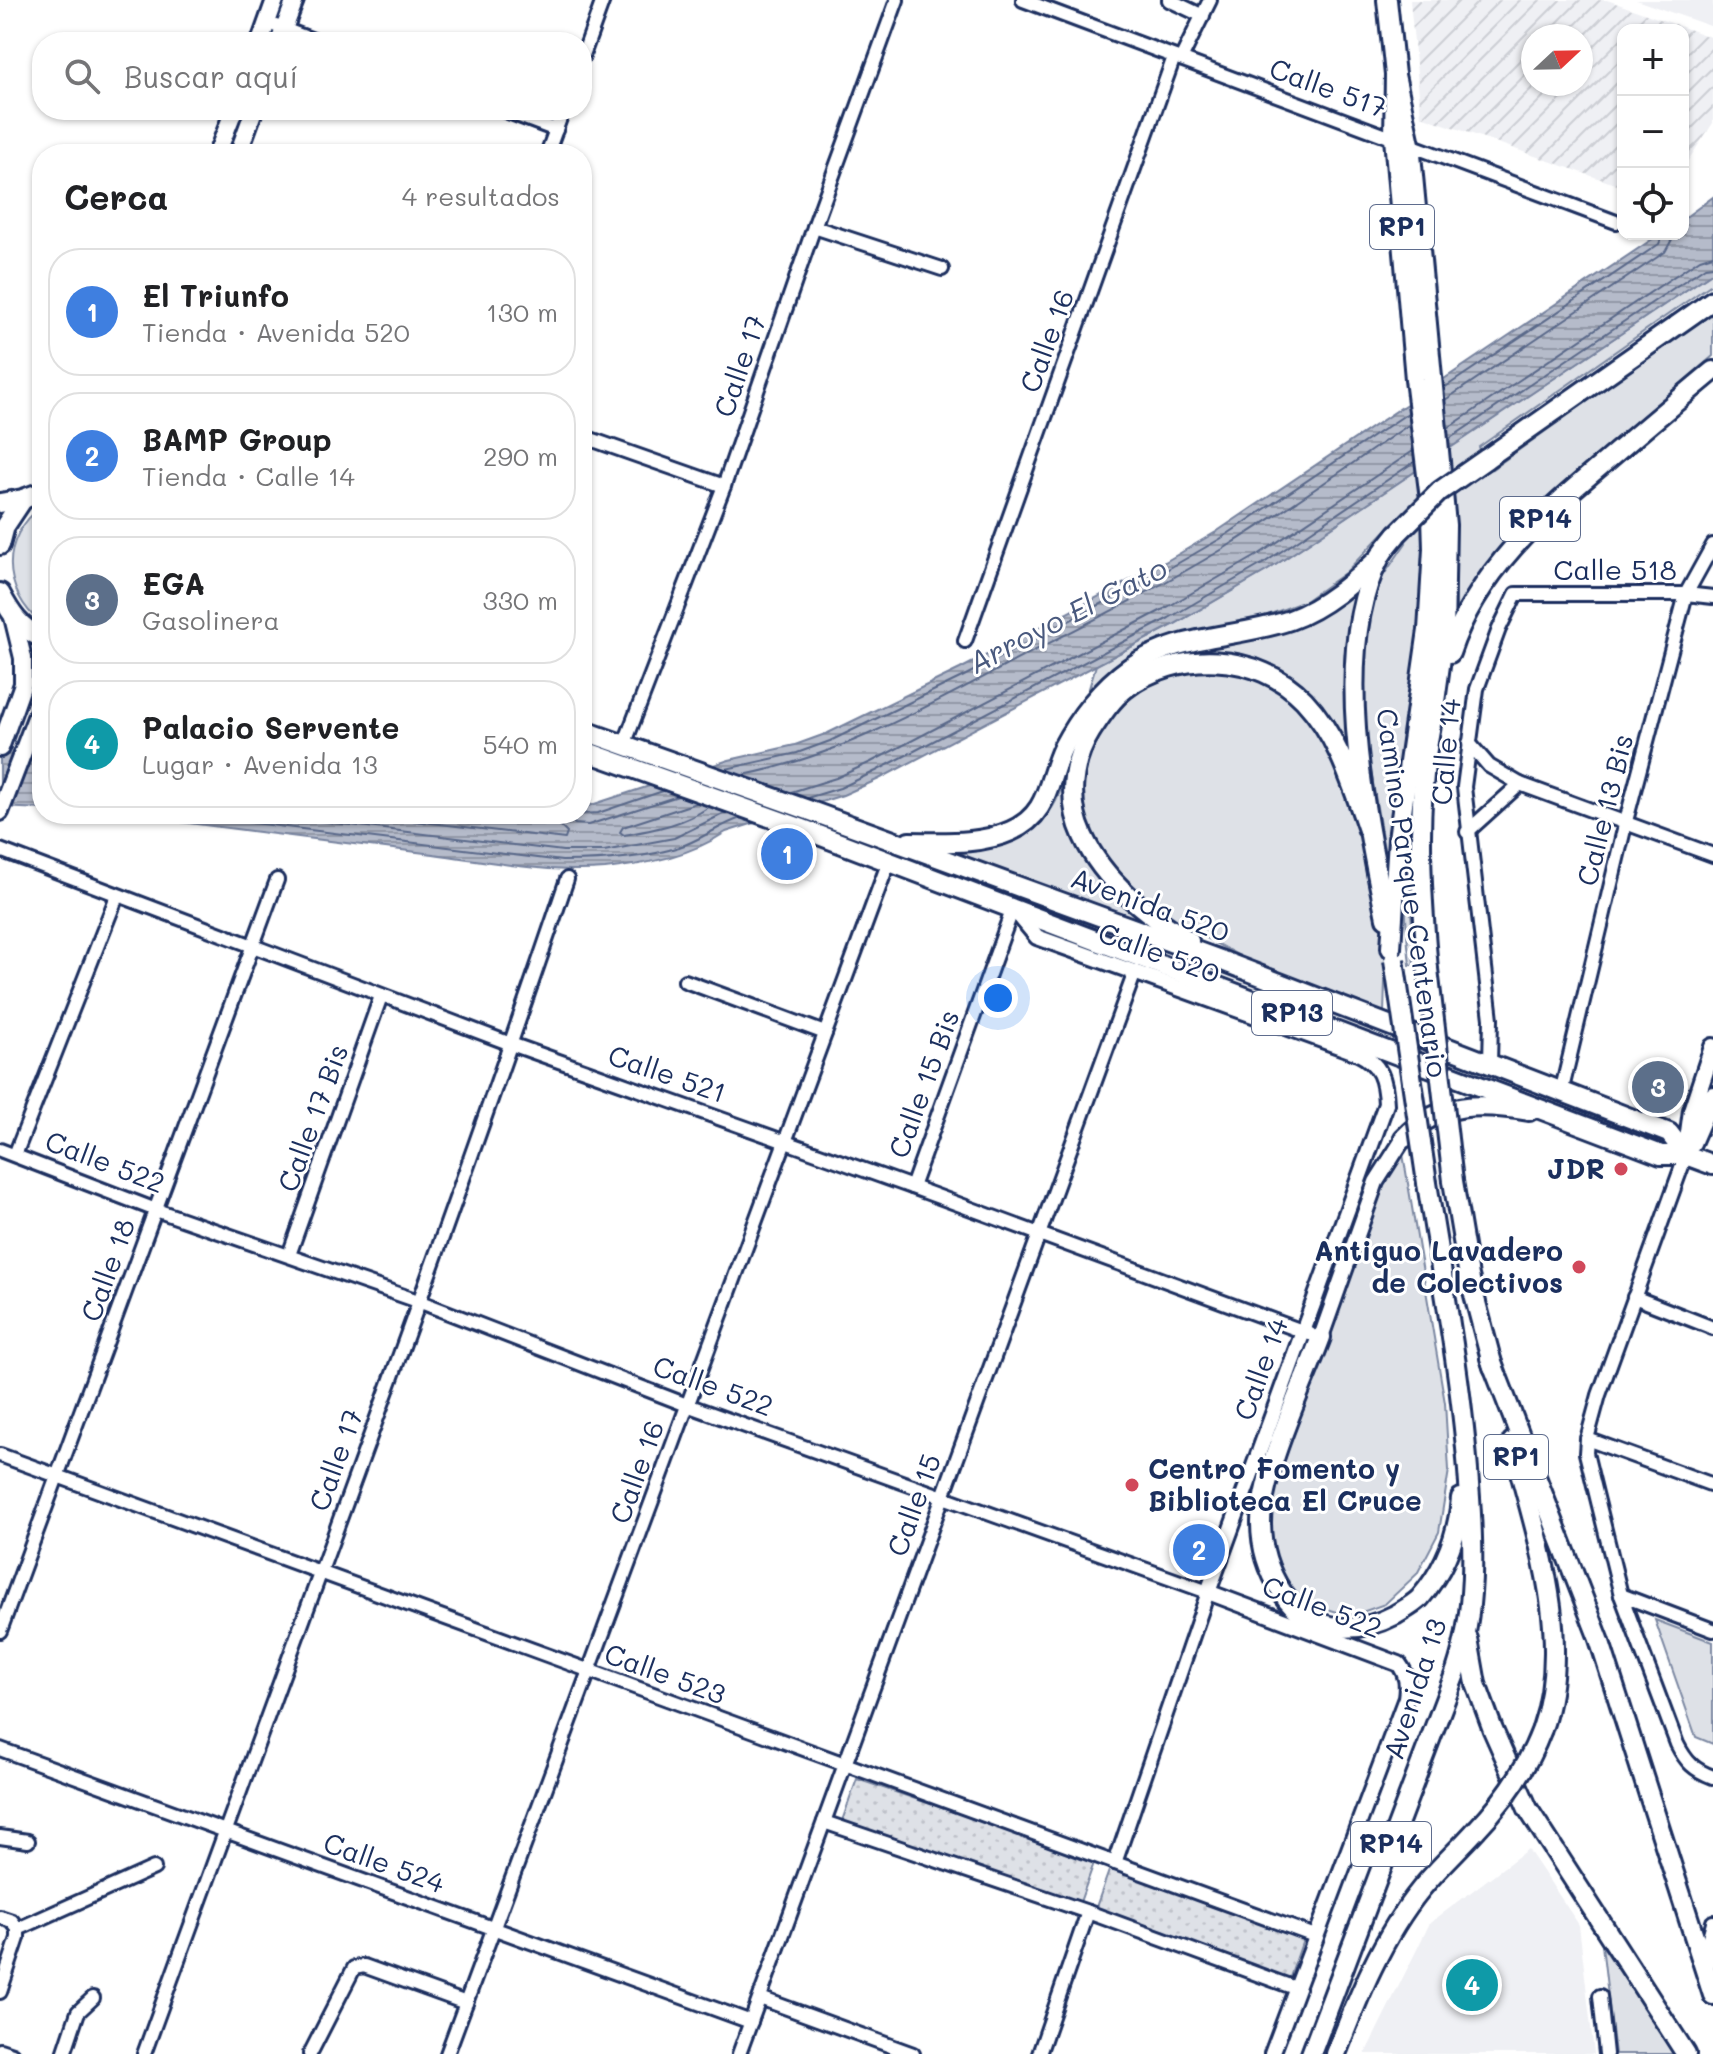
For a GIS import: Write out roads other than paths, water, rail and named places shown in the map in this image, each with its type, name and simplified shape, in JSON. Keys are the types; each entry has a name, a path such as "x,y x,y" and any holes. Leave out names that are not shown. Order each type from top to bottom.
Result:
{"main road":[{"path":"264,32 275,0"},
{"path":"283,32 295,0"},
{"name":"RP1","path":"1387,0 1429,359 1434,464 1432,588 1398,839 1392,954"},
{"path":"221,144 230,120"},
{"path":"242,144 250,120"},
{"name":"RP1","path":"1402,141 1415,379 1446,525 1444,636 1433,716"},
{"name":"Camino Parque Centenario","path":"1427,1183 1360,771 1355,692 1360,621 1366,595 1379,558 1397,534 1440,491 1713,300"},
{"name":"Camino Parque Centenario","path":"1490,1358 1469,1276 1453,1181 1428,969 1421,866 1426,773 1433,716 1459,628 1495,568 1560,500 1713,371"},
{"path":"0,503 32,496"},
{"path":"0,545 5,526 23,499"},
{"path":"894,841 975,841 1012,831 1024,824 1049,792 1063,747 1086,712 1129,668 1178,644 1273,625 1310,612 1379,558"},
{"path":"0,593 13,617 23,658 23,684 0,747"},
{"path":"13,617 32,633"},
{"path":"1220,960 1175,932 1125,893 1092,854 1077,822 1073,791 1081,748 1104,711 1125,690 1159,670 1197,662 1242,665 1271,677 1303,699 1327,730 1339,752 1368,830"},
{"path":"0,812 32,728"},
{"name":"Avenida 520","path":"592,734 1220,960 1490,1064 1669,1133 1686,1155"},
{"name":"Avenida 520","path":"592,754 889,861 1661,1155 1686,1155 1713,1165"},
{"path":"1686,1155 1692,1110 1713,1047"},
{"path":"1686,1155 1713,1095"},
{"path":"1404,1138 1436,1113 1462,1105 1511,1108 1571,1119"},
{"name":"Avenida 13","path":"1311,2054 1456,1671 1467,1633 1473,1561 1468,1468 1449,1307 1427,1183"},
{"path":"1321,1337 1271,1471 1261,1522 1264,1551 1272,1576 1297,1611 1319,1624 1350,1630 1378,1624 1418,1600 1441,1568 1453,1543 1460,1516 1462,1484 1468,1468"},
{"path":"1490,1358 1599,1639 1710,1987"},
{"name":"RP1","path":"1336,2054 1369,1975 1409,1907 1434,1874 1512,1789 1533,1754 1551,1689 1550,1608 1540,1551 1490,1358"},
{"name":"RP1","path":"1467,1633 1476,1684 1528,1809 1686,2054"}],"street":[{"path":"591,32 603,0"},
{"name":"Calle 17","path":"624,745 724,486 897,0"},
{"name":"Calle 517","path":"1023,0 1616,222"},
{"path":"1169,0 1203,16"},
{"name":"Calle 16","path":"965,641 1178,58 1210,0"},
{"path":"267,23 277,32"},
{"path":"530,120 556,130"},
{"path":"551,144 560,120"},
{"path":"814,227 942,269"},
{"path":"592,440 724,486"},
{"name":"Calle 13 Bis","path":"1561,1093 1626,821 1686,594 1713,545"},
{"name":"Calle 518","path":"1516,594 1686,594 1713,597"},
{"name":"Calle 14","path":"1490,1064 1491,1019 1464,787 1477,689 1499,629 1516,594"},
{"path":"1469,743 1489,766 1520,784 1713,855"},
{"path":"1467,832 1520,784"},
{"name":"Calle 521","path":"0,850 511,1044 1321,1337"},
{"name":"Calle 16","path":"447,2054 889,861"},
{"name":"Calle 17","path":"144,2054 321,1572 511,1044 567,879"},
{"name":"Calle 18","path":"0,1631 277,880"},
{"path":"15,1155 117,896"},
{"name":"Calle 520","path":"1013,908 1037,937 1358,1053 1373,1060 1382,1074"},
{"name":"Calle 15 Bis","path":"912,1187 1013,908"},
{"name":"Calle 15","path":"739,2054 1135,972"},
{"path":"685,981 825,1033"},
{"name":"Calle 17 Bis","path":"289,1255 381,996"},
{"name":"Calle 14","path":"1115,1863 1208,1592 1386,1104 1382,1074"},
{"name":"Calle 14","path":"1321,1337 1376,1182 1404,1138"},
{"name":"Calle 522","path":"0,1150 156,1210 418,1301 687,1405 1399,1664 1408,1686 1406,1698 1315,1936"},
{"path":"1686,1155 1599,1395 1587,1439 1590,1476 1621,1595 1677,1744 1686,1761 1697,1771 1713,1777"},
{"path":"1634,1297 1713,1328"},
{"path":"1587,1439 1713,1485"},
{"name":"Calle 523","path":"0,1455 1315,1936"},
{"path":"1621,1595 1713,1630"},
{"name":"Calle 524","path":"0,1749 751,2022"},
{"path":"824,1822 1088,1912 1295,1988"},
{"path":"0,1837 28,1841"},
{"path":"18,1929 154,1868"},
{"path":"1039,2054 1088,1912"},
{"path":"0,1917 12,1921 18,1929 18,1938 0,1992"},
{"path":"1710,1987 1708,1941 1713,1922"},
{"path":"1272,2054 1315,1936"},
{"path":"310,2054 354,1968 364,1966 466,2003"},
{"path":"1600,1996 1606,2054"},
{"path":"64,2054 78,2012 93,1998"},
{"path":"760,1998 913,2054"},
{"path":"0,2050 12,2054"}],"water":[{"name":"Arroyo El Gato","path":"1713,197 1713,272 1268,570 1173,625 843,795 726,832 668,858 583,870 515,866 197,824 592,824 592,805 729,760 795,745 828,733 960,669 1216,532 1651,240 1689,240 1689,215"},
{"path":"0,747 32,752 32,809 0,807"}],"place":[{"name":"El Triunfo","path":"787,854"},
{"name":"EGA","path":"1658,1087"},
{"name":"JDR","path":"1621,1169"},
{"name":"Antiguo Lavadero de Colectivos","path":"1579,1267"},
{"name":"Centro Fomento y Biblioteca El Cruce","path":"1132,1485"},
{"name":"BAMP Group","path":"1199,1550"},
{"name":"Palacio Servente","path":"1472,1985"}]}
